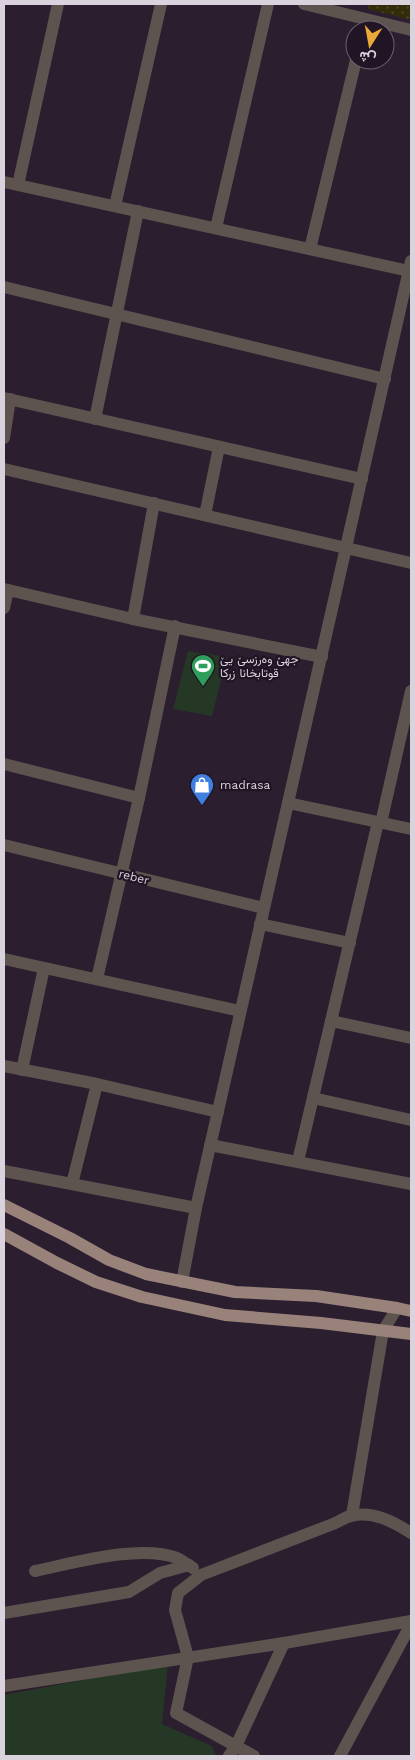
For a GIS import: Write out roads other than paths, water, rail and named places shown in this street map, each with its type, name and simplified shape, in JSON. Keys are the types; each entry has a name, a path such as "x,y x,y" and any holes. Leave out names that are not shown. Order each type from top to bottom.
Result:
{"main road":[{"path":"4,1205 109,1260 146,1274 235,1292 316,1296 397,1308 411,1312"},
{"path":"4,1234 96,1282 142,1297 225,1315 321,1323 411,1334"}],"street":[{"path":"18,185 58,4"},
{"path":"115,206 161,4"},
{"path":"216,228 268,4"},
{"path":"304,4 353,20"},
{"path":"395,28 411,30"},
{"path":"310,249 354,70"},
{"path":"4,182 310,249 410,266 408,291 384,379 210,1145 182,1282"},
{"path":"95,419 138,211"},
{"path":"4,287 117,316 384,379"},
{"path":"4,438 7,399 362,479"},
{"path":"204,515 219,446"},
{"path":"4,469 411,563"},
{"path":"133,619 154,503"},
{"path":"4,608 6,590 133,619 322,657"},
{"path":"96,979 138,798 174,626"},
{"path":"298,1161 380,823 406,742 411,691"},
{"path":"4,764 138,798"},
{"path":"288,803 411,829"},
{"name":"reber","path":"4,845 264,908"},
{"path":"260,924 350,943"},
{"path":"4,959 240,1011"},
{"path":"22,1070 44,968"},
{"path":"331,1021 411,1038"},
{"path":"4,1066 97,1084 218,1112"},
{"path":"72,1184 97,1084"},
{"path":"313,1098 411,1120"},
{"path":"210,1145 411,1184"},
{"path":"4,1170 196,1208"},
{"path":"352,1515 383,1331 397,1308"},
{"path":"254,1756 232,1751 176,1712 188,1657 175,1610 178,1593 201,1575 352,1515 374,1515 399,1525 411,1533"},
{"path":"35,1570 128,1554 154,1554 177,1558 201,1575"},
{"path":"4,1613 129,1592 160,1573 189,1565"},
{"path":"4,1686 411,1622"},
{"path":"340,1756 411,1622"},
{"path":"232,1751 284,1643"}],"place":[{"name":"جھێ وەرزسێ یێ قوتابخانا زرکا","path":"203,687"},
{"name":"madrasa","path":"202,806"}]}
